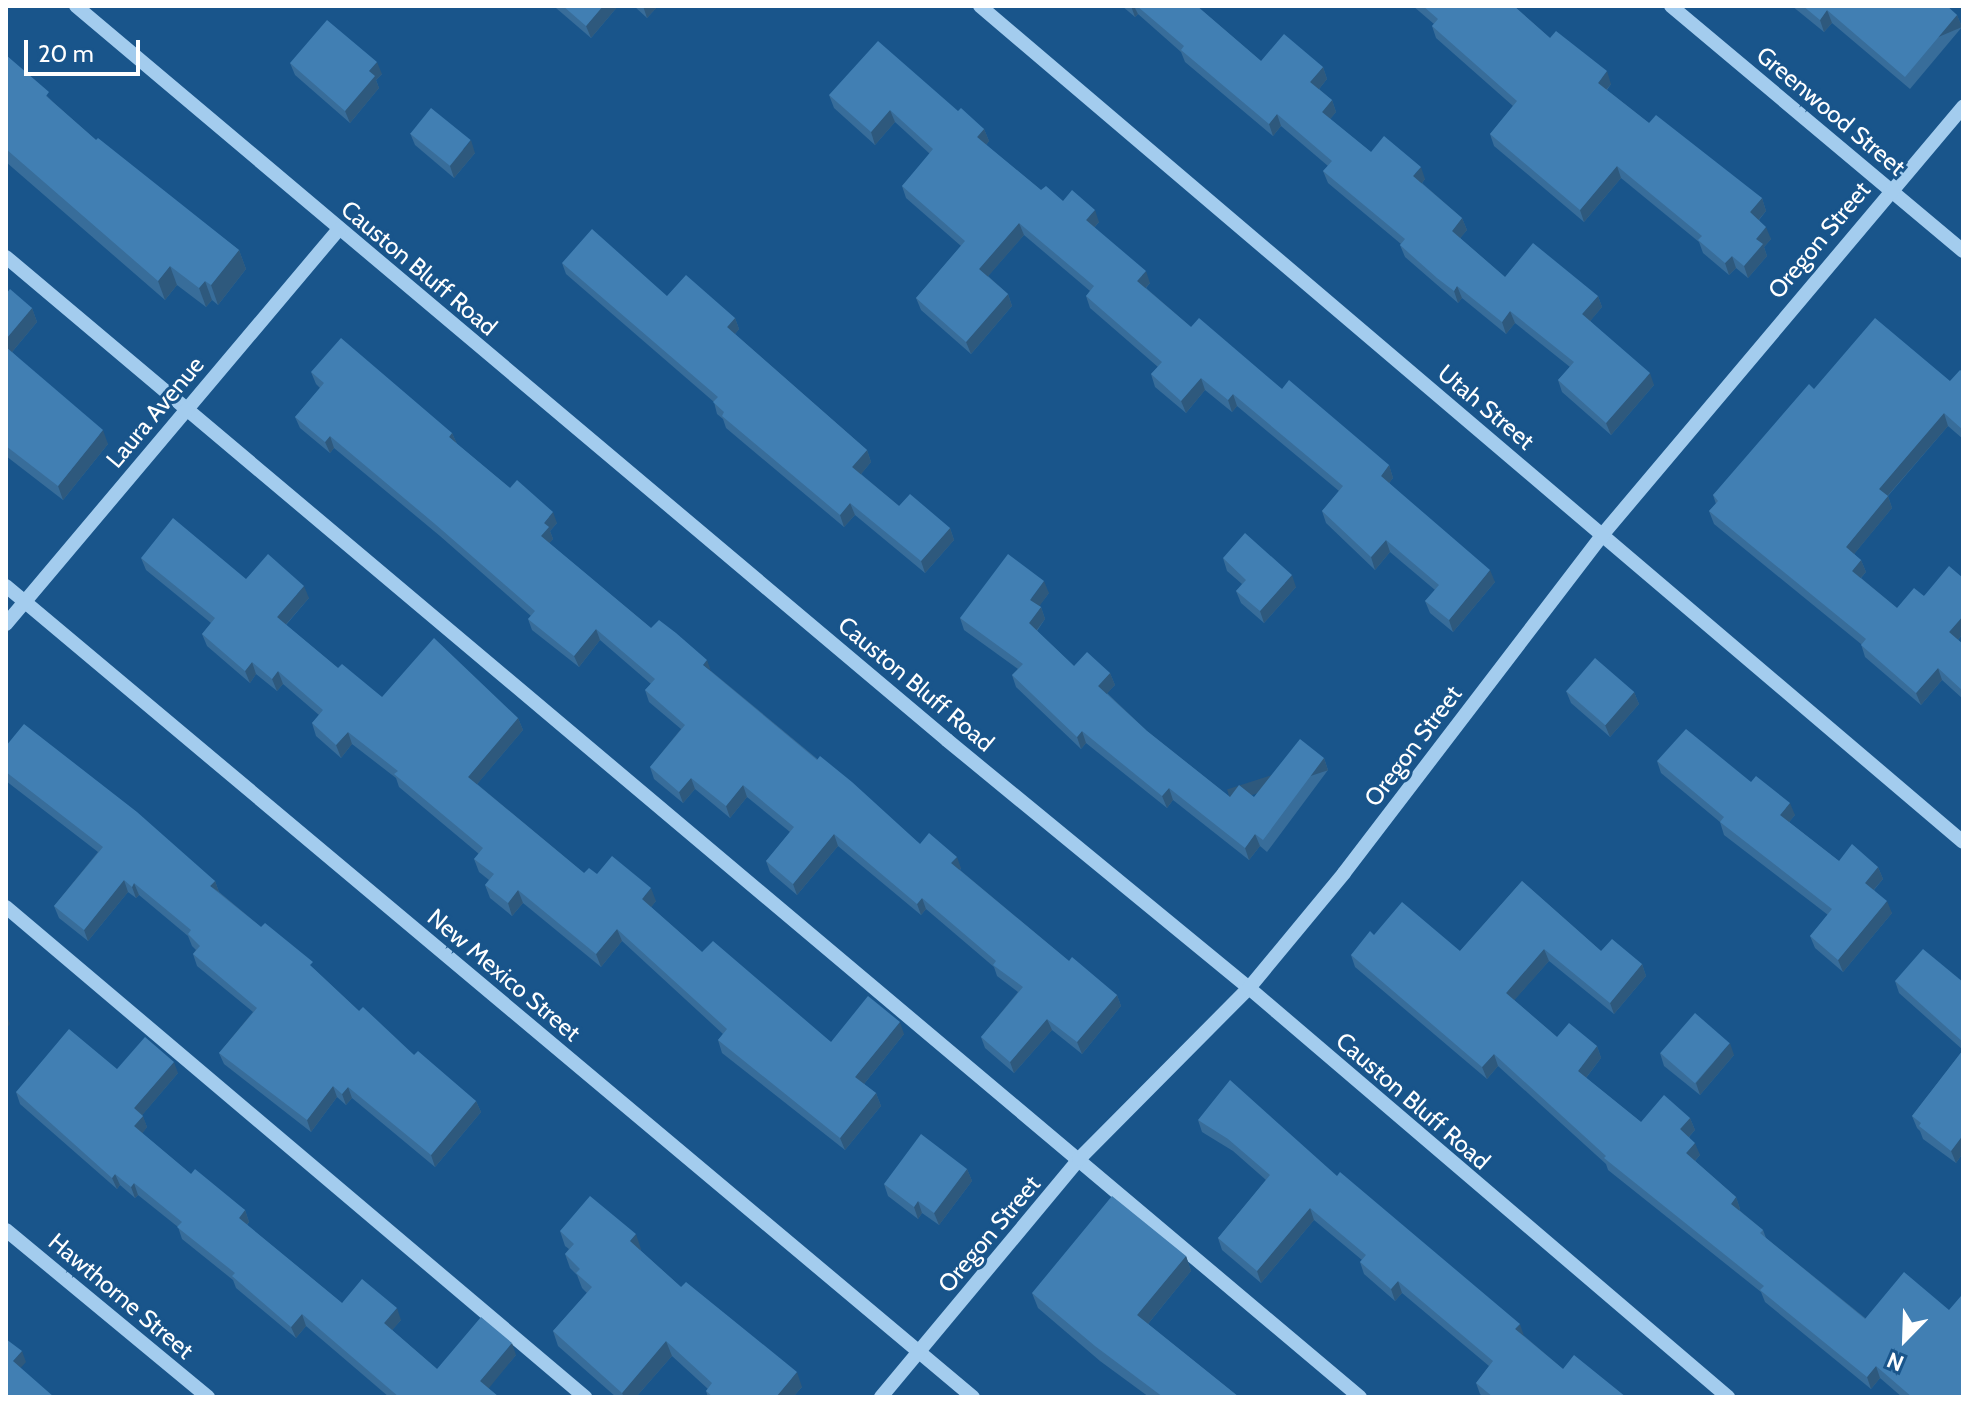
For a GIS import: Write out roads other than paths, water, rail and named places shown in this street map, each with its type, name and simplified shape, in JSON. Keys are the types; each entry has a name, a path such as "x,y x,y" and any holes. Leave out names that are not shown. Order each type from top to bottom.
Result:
{"street":[{"name":"Causton Bluff Road","path":"76,6 1249,988 1728,1397"},
{"name":"Utah Street","path":"980,6 1963,842"},
{"name":"Greenwood Street","path":"1671,6 1963,251"},
{"name":"Oregon Street","path":"881,1397 1079,1159 1249,988 1344,873 1603,534 1963,107"},
{"name":"Laura Avenue","path":"6,624 339,229"},
{"path":"6,257 185,411 1360,1397"},
{"name":"New Mexico Street","path":"6,586 973,1397"},
{"path":"6,907 585,1397"},
{"name":"Hawthorne Street","path":"6,1230 208,1397"}]}
